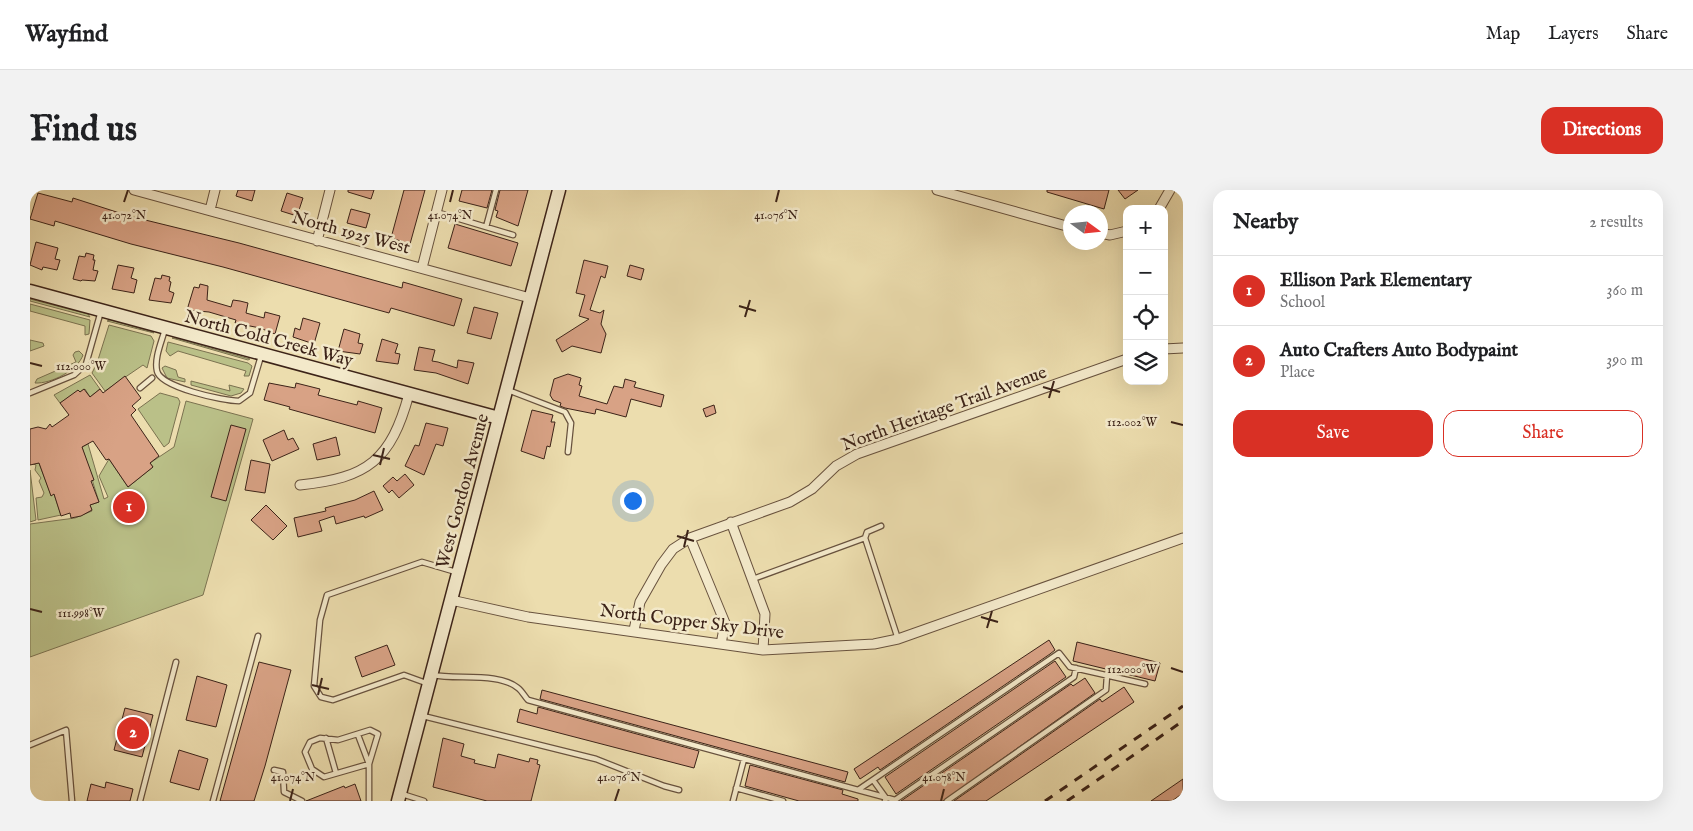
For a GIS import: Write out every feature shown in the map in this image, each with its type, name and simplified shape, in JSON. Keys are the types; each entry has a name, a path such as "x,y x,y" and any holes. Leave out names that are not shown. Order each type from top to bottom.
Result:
{"main road":[{"name":"West Gordon Avenue","path":"399,797 422,716 559,190"},
{"name":"North Cold Creek Way","path":"30,291 499,418"}],"street":[{"name":"North 1925 West","path":"134,190 530,298"},
{"path":"210,210 215,190"},
{"path":"317,241 330,190"},
{"path":"422,268 442,190"},
{"path":"937,190 1063,225"},
{"path":"1161,205 1170,190"},
{"path":"1108,235 1123,232"},
{"path":"1168,349 1183,348"},
{"name":"North Heritage Trail Avenue","path":"634,630 640,602 661,565 673,549 690,538 790,502 812,488 836,466 857,454 1123,360"},
{"path":"300,485 327,482 358,473 383,454 400,426 409,394"},
{"path":"731,522 765,614 763,650"},
{"path":"690,538 725,622 721,644"},
{"name":"North Copper Sky Drive","path":"451,600 528,617 634,630 763,650 874,644 898,639 1183,538"}],"lane":[{"path":"486,227 496,190"},
{"path":"436,212 513,235"},
{"path":"30,393 74,375 86,364 93,345 101,309"},
{"path":"166,328 156,369 159,377 166,383 231,401 245,398 250,393 262,353"},
{"path":"140,388 152,378"},
{"path":"506,390 566,412 571,423 568,452"},
{"path":"881,526 867,532 865,538 898,639"},
{"path":"753,579 865,538"},
{"path":"458,572 422,562 327,595 322,612 314,686 321,697 334,700 404,675 431,680 447,678 493,679 517,687 528,700 895,800 1074,677 1076,668"},
{"path":"213,801 258,636"},
{"path":"858,790 1059,653 1070,667 1145,684"},
{"path":"140,801 176,662"},
{"path":"947,801 1106,690 1107,676"},
{"path":"422,716 596,759 664,786 679,790"},
{"path":"30,745 66,730 72,801"},
{"path":"369,764 324,777 312,769 305,752 310,742 320,738 338,740 370,730 378,734 369,764 369,801"},
{"path":"358,735 369,764"},
{"path":"326,738 336,773"},
{"path":"733,801 744,759"},
{"path":"274,770 282,772 284,792 302,801"},
{"path":"873,780 886,799"},
{"path":"736,788 783,801"},
{"path":"399,797 424,801"}],"green space":[{"path":"30,299 88,314 90,317 30,301"},
{"path":"30,304 90,320 89,334 85,335 85,326 30,311"},
{"path":"110,320 153,332 154,333 107,321"},
{"path":"109,325 151,336 154,341 147,368 143,365 105,391 92,373"},
{"path":"172,338 175,338 250,359 248,360"},
{"path":"30,340 43,343 44,346 30,351"},
{"path":"168,342 248,363 252,366 249,376 244,376 246,371 178,351 170,356 166,351"},
{"path":"79,351 83,355 76,366 70,371 56,379 35,383 37,379 76,362 73,355"},
{"path":"165,366 176,370 178,377 185,379 185,382 167,378 162,368"},
{"path":"90,375 100,389 90,397 85,389 60,403 54,395"},
{"path":"191,381 230,391 229,385 244,389 241,393 231,396 191,385"},
{"path":"160,393 178,398 180,402 169,443 164,447 138,409"},
{"path":"186,401 253,419 203,595 30,657 30,524 75,518 92,511 90,505 99,502 82,447 88,444 104,499 108,497 99,476 109,459 128,487 153,467 150,463 174,447"},
{"path":"39,463 51,495 54,494 61,515 38,520 36,498 42,497 44,493 39,481 41,478 35,470 36,465 33,464"},
{"path":"30,470 36,520 30,522"}],"building":[{"path":"238,190 255,190 252,201 236,196"},
{"path":"348,190 374,190 371,199 348,192"},
{"path":"404,190 425,190 410,244 391,238"},
{"path":"462,190 492,190 487,208 459,201"},
{"path":"500,190 528,190 518,226 496,217 498,211 495,210"},
{"path":"1047,190 1109,190 1105,205 1091,205 1047,192"},
{"path":"1118,190 1138,190 1125,199"},
{"path":"38,193 72,202 73,198 129,216 239,243 402,288 403,282 462,299 454,326 391,308 389,313 223,267 131,244 55,221 54,226 30,219"},
{"path":"287,193 303,198 297,216 281,211"},
{"path":"351,209 370,214 366,228 347,223"},
{"path":"455,224 518,243 511,266 448,248"},
{"path":"36,242 58,248 55,259 60,260 57,270 43,267 42,270 30,265"},
{"path":"86,253 94,255 93,270 98,271 95,281 73,279 79,256 85,257"},
{"path":"584,260 608,266 605,278 601,276 590,310 600,313 604,310 601,324 606,334 601,353 572,346 562,352 556,340 589,319 579,316 585,295 576,293"},
{"path":"118,265 134,268 131,278 137,280 134,293 112,289"},
{"path":"630,265 644,269 641,280 627,276"},
{"path":"162,275 170,277 169,291 174,293 171,303 149,300 155,278 161,279"},
{"path":"200,284 208,286 207,300 231,307 233,300 240,301 248,303 246,313 264,318 265,312 280,316 275,334 260,328 235,323 236,320 209,312 187,310 194,287 199,288"},
{"path":"474,307 498,313 491,339 467,333"},
{"path":"303,318 320,323 314,344 293,337 295,328 300,330"},
{"path":"344,329 360,334 358,343 363,344 360,354 338,351"},
{"path":"382,339 398,344 395,353 400,354 398,364 376,361"},
{"path":"419,347 435,350 432,361 457,368 458,360 474,363 468,384 436,373 414,370"},
{"path":"568,374 581,378 579,385 582,386 579,396 607,404 614,386 623,388 625,379 636,382 634,387 664,395 661,407 631,399 626,417 596,409 595,414 565,408 560,406 561,403 553,400 550,395 554,379"},
{"path":"125,376 141,398 132,406 136,410 131,415 159,456 150,463 153,467 128,487 109,459 106,460 93,441 82,447 94,480 91,481 99,502 90,505 92,510 81,516 71,518 70,513 61,516 54,494 51,496 39,463 30,465 30,429 38,427 46,429 50,424 52,427 69,415 60,403 78,390 80,392 84,389 90,397 100,389 103,393"},
{"path":"269,383 295,388 296,383 320,389 318,395 357,405 358,401 382,408 375,433 289,409 290,407 264,400"},
{"path":"714,405 716,413 706,417 703,409"},
{"path":"532,410 553,415 551,422 555,422 550,447 547,446 544,459 521,451"},
{"path":"426,423 448,428 443,446 436,444 424,475 405,466 415,445 419,446"},
{"path":"231,425 246,429 226,501 211,497"},
{"path":"284,430 288,440 293,438 299,449 272,461 263,440"},
{"path":"336,437 340,455 317,460 313,444"},
{"path":"251,460 270,464 265,493 245,490"},
{"path":"405,474 414,485 399,498 392,490 389,493 383,486 393,477 397,481"},
{"path":"374,491 383,510 365,518 364,516 336,524 334,516 319,521 322,531 298,537 294,518 326,511 325,508 355,500"},
{"path":"266,505 287,526 273,540 251,520"},
{"path":"1049,640 1055,650 1050,654 880,770 878,767 860,779 854,769"},
{"path":"1077,642 1160,663 1155,681 1073,661"},
{"path":"387,645 395,665 362,677 355,657"},
{"path":"1055,661 1066,677 896,794 885,777"},
{"path":"259,662 291,670 265,766 254,801 220,801"},
{"path":"197,676 227,685 216,727 186,720"},
{"path":"1085,678 1095,693 943,801 901,801 1071,684 1073,686"},
{"path":"1124,687 1134,702 986,801 954,801 1100,699 1102,702"},
{"path":"542,690 848,772 845,782 540,699"},
{"path":"538,707 699,751 694,768 517,722 520,709 537,714"},
{"path":"125,708 153,715 142,757 114,750"},
{"path":"443,738 464,744 461,756 475,760 474,763 495,768 498,754 529,762 530,758 538,760 537,764 540,765 531,801 487,801 433,787"},
{"path":"179,750 208,759 199,790 170,782"},
{"path":"750,765 843,790 842,794 858,799 858,801 799,801 745,786"},
{"path":"1183,779 1183,793 1172,801 1151,801"},
{"path":"106,782 133,789 130,801 87,801 91,784 105,788"},
{"path":"355,784 361,801 306,801 344,786 345,788"}],"railway":[{"path":"1045,801 1183,706"},
{"path":"1067,801 1183,721"}],"place":[{"name":"Ellison Park Elementary","path":"129,507"},
{"name":"Auto Crafters Auto Bodypaint","path":"133,733"}]}
